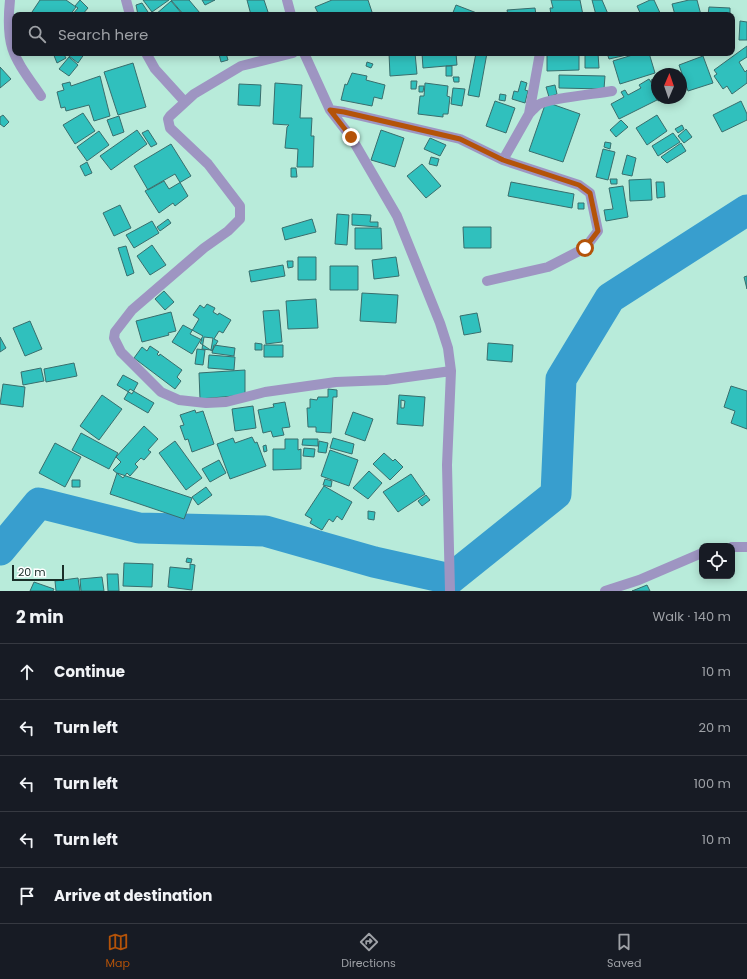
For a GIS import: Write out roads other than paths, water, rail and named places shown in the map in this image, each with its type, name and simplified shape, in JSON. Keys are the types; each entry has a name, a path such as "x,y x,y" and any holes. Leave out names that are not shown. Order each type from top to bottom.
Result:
{"street":[{"path":"10,0 7,23 12,50"},
{"path":"126,0 129,12"},
{"path":"287,0 291,12"},
{"path":"15,56 18,63 41,96"},
{"path":"148,56 155,69 185,102"},
{"path":"281,56 241,66 204,87 185,102 168,119 170,128 208,164 240,206 240,219 228,231 204,248 132,310 115,332 114,338 116,344 136,369 161,392 178,400 206,403 226,402 265,392 336,382 386,380 451,371"},
{"path":"305,56 330,110 351,137 398,216 448,348 451,371 447,465 448,561 450,590"},
{"path":"529,114 539,56"},
{"path":"503,160 529,114 538,105 548,100 612,90"},
{"path":"330,110 460,139 503,160 579,185 590,193 598,231 585,248 548,266 487,281"},
{"path":"735,547 747,547"},
{"path":"605,591 639,580 699,554"}],"waterway":[{"path":"0,550 39,503 139,528 265,531 374,562 450,579 556,494 561,379 610,298 747,210"}]}
